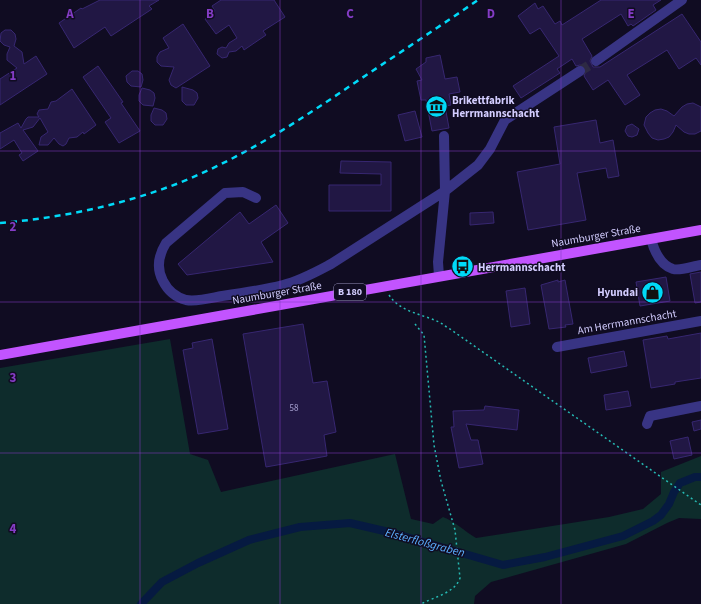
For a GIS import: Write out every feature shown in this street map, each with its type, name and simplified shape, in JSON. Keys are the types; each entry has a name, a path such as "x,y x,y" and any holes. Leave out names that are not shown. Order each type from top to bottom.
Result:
{"main road":[{"name":"Naumburger Straße","path":"0,355 701,230"}],"street":[{"path":"596,61 682,0"},
{"path":"256,198 243,192 225,193 166,243 161,252 158,265 160,275 166,287 175,296 187,300 203,300 284,285 315,273 445,191 478,165 490,149 506,120 580,71"},
{"path":"439,276 438,262 445,191 444,136"},
{"path":"651,239 654,249 663,264 673,269 701,265"},
{"name":"Am Herrmannschacht","path":"556,347 701,321"},
{"path":"647,424 650,416 701,406"}],"path":[{"path":"388,293 399,305 408,311 439,322 450,329 701,505"},
{"path":"415,324 424,335 434,446 441,481 455,530 460,578 458,585 452,590 421,604"}],"green space":[{"path":"170,339 190,454 208,460 221,492 395,454 411,519 433,524 443,517 452,521 476,538 609,517 643,509 661,494 661,472 701,456 701,519 679,518 626,544 491,582 475,596 474,604 0,604 0,368"}],"building":[{"path":"100,0 159,0 149,6 152,9 111,36 105,27 74,48 59,23 81,8 82,9"},
{"path":"221,0 274,0 285,17 263,31 266,35 244,50 242,46 236,51 229,52 227,57 222,58 217,54 218,49 222,47 226,48 229,43 237,38 229,25 216,34 205,19 215,11 212,6"},
{"path":"601,0 661,0 653,5 656,10 633,26 631,24 628,26 621,14 582,39 592,56 590,61 593,67 600,67 682,14 701,42 701,65 696,58 679,69 667,50 627,75 640,95 625,105 608,80 593,90 584,76 586,71 585,67 580,65 576,66 572,59 557,69 560,73 521,98 513,86 559,56 540,28 530,34 518,16 535,3 538,9 543,6 555,24 560,21 562,25"},
{"path":"183,24 210,66 176,88 171,85 169,80 174,67 161,66 157,62 157,57 160,52 169,48 163,38"},
{"path":"5,30 11,30 15,34 16,39 14,46 22,52 24,64 36,56 47,74 0,105 0,79 17,68 7,60 7,54 10,47 4,45 0,41 1,33"},
{"path":"440,55 445,79 457,77 460,92 449,94 451,105 445,106 449,128 432,131 426,100 421,100 417,81 422,80 416,69 426,62 426,58"},
{"path":"98,66 123,102 121,103 140,131 119,143 105,122 111,118 83,77"},
{"path":"132,71 138,71 142,74 143,80 141,87 131,86 127,82 126,76"},
{"path":"182,87 193,90 197,93 198,98 194,105 186,105 182,101"},
{"path":"142,88 150,90 154,93 155,98 153,106 143,105 139,101 139,95"},
{"path":"72,89 96,125 84,134 83,132 77,137 69,138 63,146 54,138 48,145 39,145 41,137 48,132 40,118 33,127 23,130 38,151 23,161 19,155 22,153 14,140 0,149 0,133 18,123 21,128 28,117 39,117 37,114 39,110 48,109 51,102 56,101"},
{"path":"693,103 701,107 701,131 695,134 689,134 684,132 676,125 669,137 658,140 652,138 648,133 644,125 646,117 650,113 661,109 674,116 682,107"},
{"path":"154,108 162,110 166,113 167,119 163,125 155,125 151,121 151,115"},
{"path":"415,111 422,137 405,141 398,115"},
{"path":"596,120 600,143 613,140 619,176 608,178 606,168 577,173 586,220 528,230 517,172 560,164 554,127"},
{"path":"632,124 639,129 637,135 632,137 628,136 625,131 627,126"},
{"path":"341,161 391,162 391,211 329,211 329,185 381,185 381,174 340,173"},
{"path":"276,205 288,223 261,242 273,262 187,275 178,264 240,212 249,224"},
{"path":"493,212 494,223 470,225 470,213"},
{"path":"701,272 701,302 695,303 690,274"},
{"name":"Hyundai","path":"666,277 670,301 640,306 636,282"},
{"path":"558,280 558,282 565,280 573,324 565,325 566,327 549,329 541,285"},
{"path":"525,288 530,324 511,327 506,291"},
{"path":"303,324 313,383 327,381 336,432 324,435 327,456 266,467 243,334"},
{"path":"701,333 701,378 651,388 643,340 667,336 668,339"},
{"path":"212,339 228,429 198,434 183,350 193,348 192,343"},
{"path":"624,351 627,366 591,373 588,358"},
{"path":"628,391 631,406 606,410 604,395"},
{"path":"485,406 519,410 517,430 466,424 471,440 478,440 483,464 459,468 451,427 454,427 453,411 484,410"},
{"path":"701,420 701,429 694,431 692,422"},
{"path":"688,437 692,455 674,459 670,441"}],"waterway":[{"name":"Elsterfloßgraben","path":"141,604 162,582 198,563 249,540 300,527 350,523 393,533 503,565 545,557 623,536 653,521 661,515 669,504 680,483 695,477 701,477"}],"tunnel":[{"path":"580,71 596,61"}],"railway":[{"path":"0,223 46,218 113,204 157,191 202,173 246,151 289,126 478,0"}],"place":[{"name":"Brikettfabrik Herrmannschacht","path":"436,106"},
{"name":"Herrmannschacht","path":"462,267"},
{"name":"Hyundai","path":"653,292"}]}
